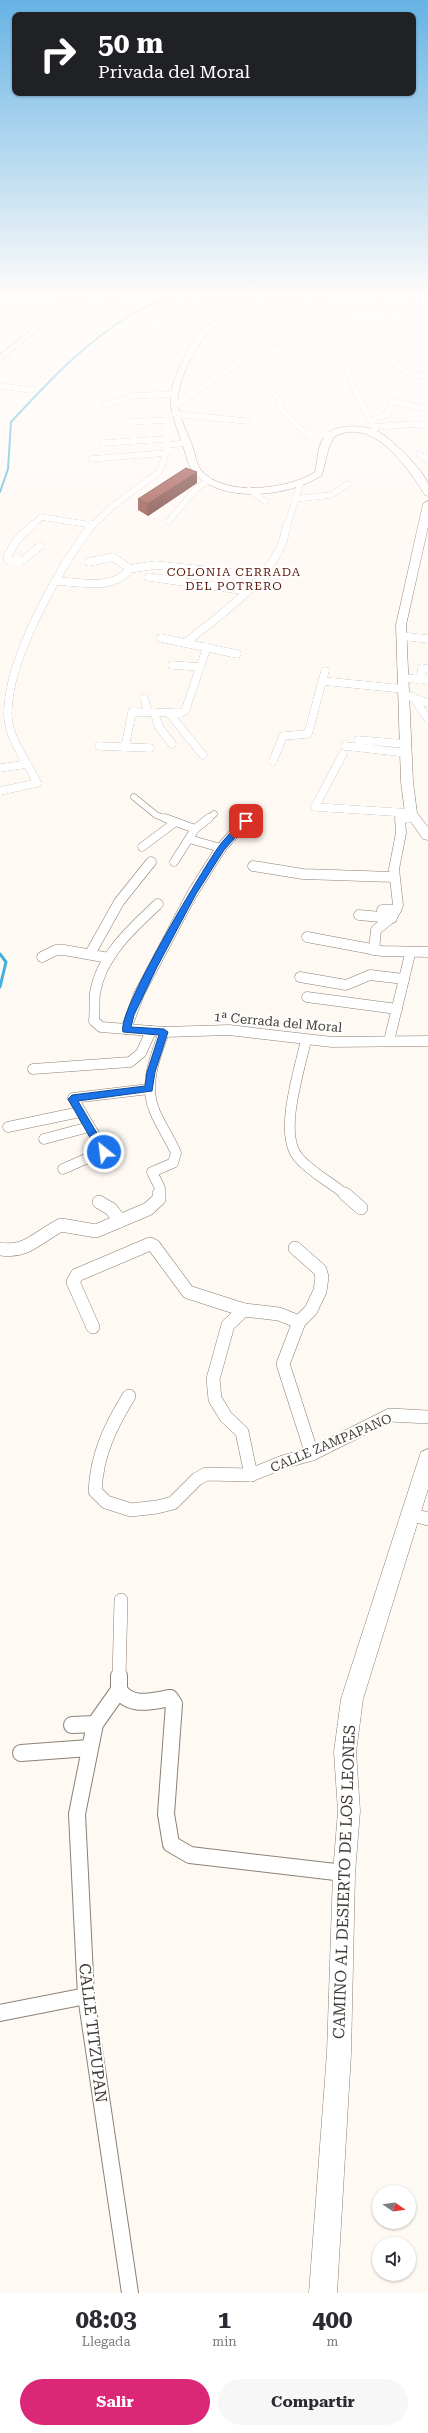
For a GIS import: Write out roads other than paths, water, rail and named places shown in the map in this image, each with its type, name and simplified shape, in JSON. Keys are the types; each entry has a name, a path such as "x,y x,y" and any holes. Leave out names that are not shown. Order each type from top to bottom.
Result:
{"main road":[{"path":"174,403 174,410 195,468 201,476 208,480 225,486 249,490 270,490 300,486 319,472 327,439 331,435 373,428 420,475 428,493"},
{"path":"428,504 401,626 405,690 407,782 413,816 428,836"},
{"name":"CAMINO AL DESIERTO DE LOS LEONES","path":"323,2293 339,2053 344,1873 348,1811 345,1752 352,1699 419,1516 428,1458"}],"street":[{"path":"105,405 111,403"},
{"path":"174,410 184,403"},
{"path":"278,403 301,430 312,436 331,435"},
{"path":"360,403 373,428"},
{"path":"373,428 388,414 392,403"},
{"path":"402,403 428,409"},
{"path":"174,410 247,421"},
{"path":"0,791 37,783 4,718 11,681 42,607 69,556 92,525 162,469 166,454 167,442 166,420 130,422"},
{"path":"373,428 413,424 428,426"},
{"path":"103,443 186,443"},
{"path":"91,459 166,454"},
{"path":"419,454 428,460"},
{"path":"169,521 194,491 208,480"},
{"path":"295,499 331,495 342,491 348,484"},
{"path":"187,642 248,591 270,566 281,548 300,486"},
{"path":"249,490 265,501"},
{"path":"133,491 145,494"},
{"path":"40,546 22,561 9,561 7,558 18,538 41,517 92,525"},
{"path":"89,562 113,558 130,569"},
{"path":"56,581 111,584 123,578 130,569 149,564 207,573 232,573"},
{"path":"149,577 248,591"},
{"path":"401,636 428,639"},
{"path":"160,638 187,642 237,654"},
{"path":"125,747 132,713 169,713 185,711 208,647"},
{"path":"172,665 200,667"},
{"path":"405,690 424,680 422,668 428,669"},
{"path":"273,760 285,735 308,734 325,671"},
{"path":"323,680 405,690 428,704"},
{"path":"405,690 428,718"},
{"path":"144,698 159,727 172,744"},
{"path":"169,713 203,755"},
{"path":"354,740 406,749"},
{"path":"99,746 150,748"},
{"path":"406,749 344,750 315,807 413,816"},
{"path":"0,768 27,764"},
{"path":"134,797 156,815 174,823 196,829"},
{"path":"126,1030 134,1006 156,960 192,894 221,848 254,812"},
{"path":"174,862 196,829 214,814"},
{"path":"376,930 394,914 399,892 394,877 402,828 400,818 413,816"},
{"path":"142,847 174,823"},
{"path":"189,839 221,848"},
{"path":"90,954 119,902 152,862"},
{"path":"253,866 303,874 394,877"},
{"path":"42,957 56,950 109,958 137,923 158,904"},
{"path":"382,910 394,914"},
{"path":"358,915 374,917 394,914"},
{"path":"374,917 376,930 374,950"},
{"path":"307,937 374,950 410,954 428,952"},
{"path":"389,1041 410,954"},
{"name":"1ª Cerrada del Moral","path":"109,958 102,971 95,993 94,1021 101,1026 126,1030 164,1032 229,1030 332,1042 428,1041"},
{"path":"300,977 346,985 370,974 404,979"},
{"path":"307,997 397,1009"},
{"path":"33,1069 130,1062 138,1058 143,1052 151,1031"},
{"path":"0,1249 21,1249 32,1246 61,1225 89,1232 120,1221 153,1206 160,1193 152,1172 170,1165 175,1160 176,1153 154,1110 149,1089 151,1072 164,1032"},
{"path":"306,1040 297,1075 293,1102 291,1134 293,1150 309,1168 341,1190 361,1208"},
{"path":"63,1169 104,1152 73,1098 149,1089"},
{"path":"8,1127 80,1112"},
{"path":"44,1139 89,1127"},
{"path":"99,1202 111,1209 120,1221"},
{"path":"93,1327 73,1282 76,1275 150,1244 154,1246 188,1292 244,1310 279,1314 299,1322"},
{"path":"295,1248 320,1270 322,1277 320,1291 310,1310 299,1322 283,1364 312,1454"},
{"path":"244,1310 228,1325 213,1379 215,1399 226,1417 242,1432 251,1475"},
{"name":"CALLE ZAMPAPANO","path":"129,1396 108,1430 98,1457 96,1464 95,1491 106,1502 131,1510 157,1507 173,1503 197,1479 206,1474 251,1475 283,1462 312,1454 390,1415 428,1418"},
{"path":"121,1600 119,1690 123,1698 130,1702 170,1698 174,1704 166,1814 171,1844 190,1855 344,1873"},
{"path":"72,1725 95,1724 119,1690"},
{"name":"CALLE TITZUPAN","path":"95,1724 77,1814 86,1996 130,2293"},
{"path":"21,1753 89,1748"},
{"path":"0,2013 86,1996"}],"waterway":[{"path":"0,492 8,469 11,422 29,403"},
{"path":"0,954 6,962 0,987"}],"district":[{"name":"COLONIA CERRADA DEL POTRERO","path":"234,579"}]}
